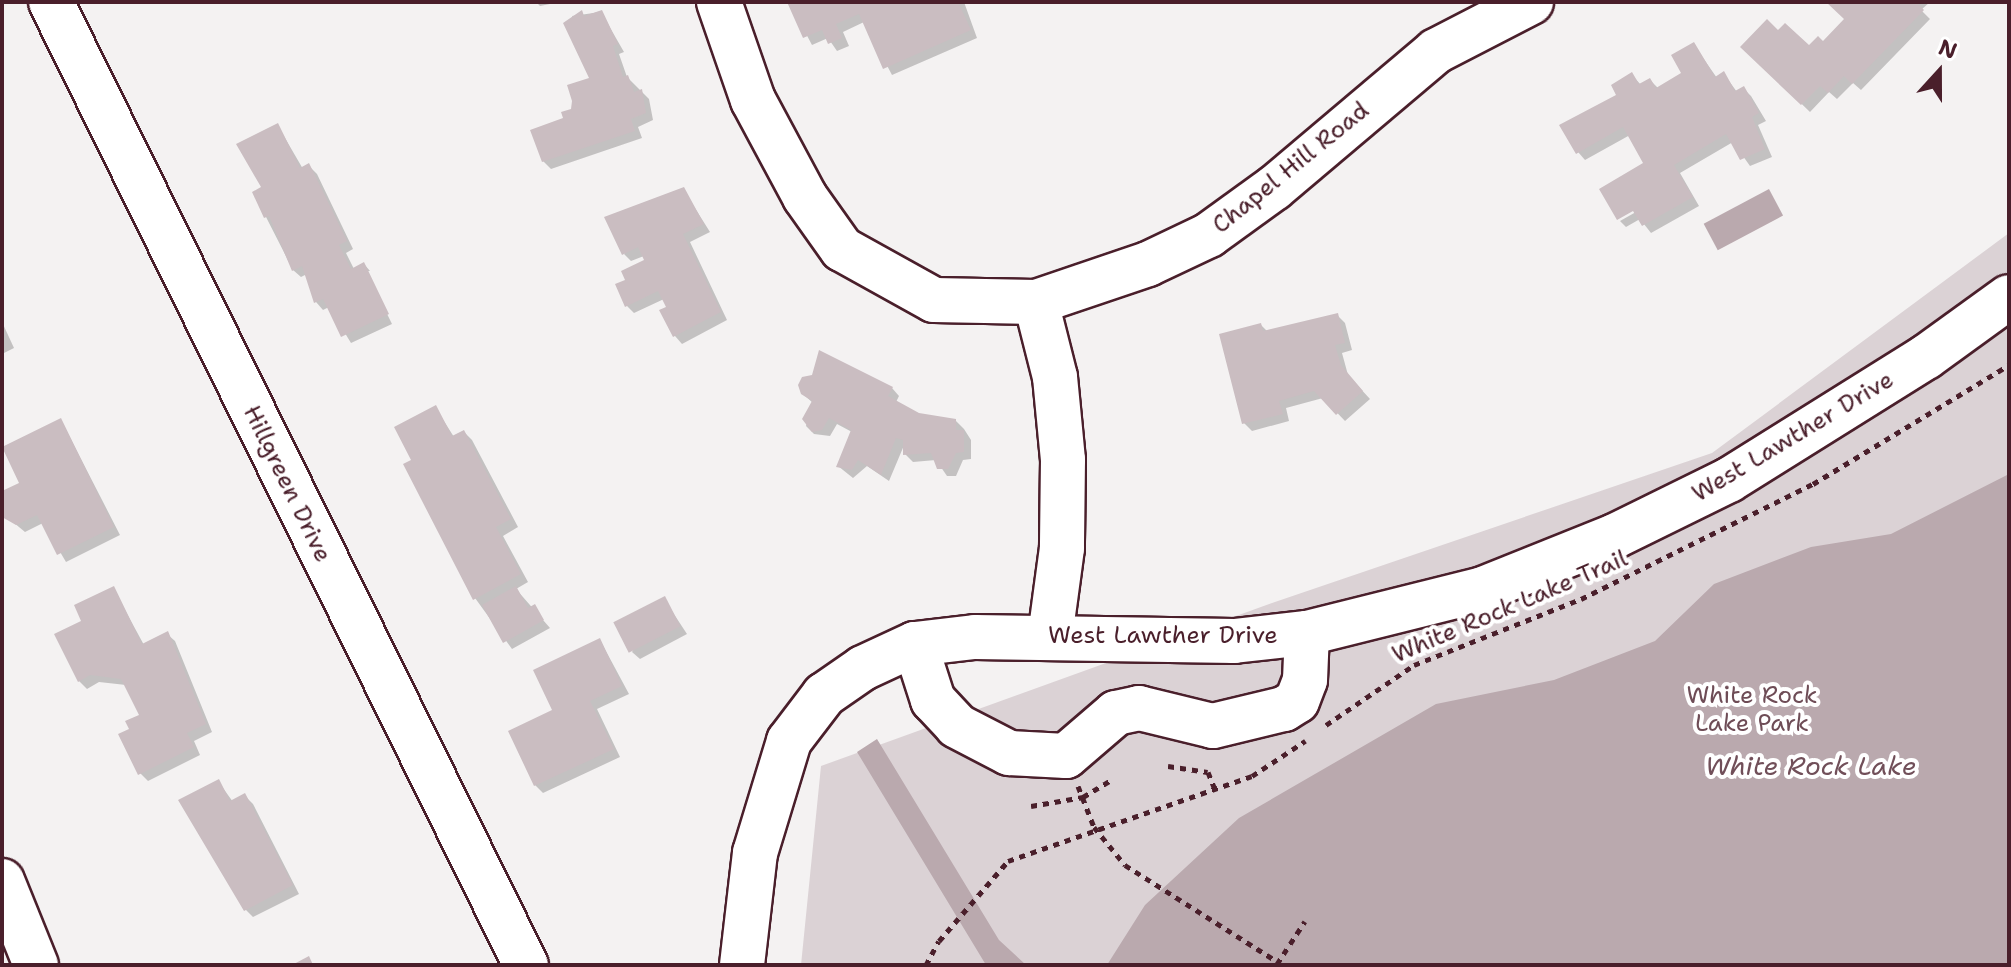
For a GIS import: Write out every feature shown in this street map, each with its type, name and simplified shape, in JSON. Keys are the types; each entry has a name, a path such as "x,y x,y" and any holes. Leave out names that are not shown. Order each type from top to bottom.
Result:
{"street":[{"name":"Hillgreen Drive","path":"51,2 526,965"},
{"name":"Chapel Hill Road","path":"719,2 753,100 805,197 842,249 934,300 1036,302 1134,270 1209,235 1274,188 1436,51 1531,2"},
{"name":"West Lawther Drive","path":"742,965 755,853 789,741 824,695 863,668 915,644 975,637 1234,641 1307,633 1483,589 1615,536 1729,480 1926,357 2009,297"},
{"path":"1036,302 1055,377 1063,460 1062,548 1050,637"},
{"path":"915,644 933,700 957,726 1009,753 1066,756 1116,713 1139,708 1213,726 1284,709 1297,701 1305,680 1307,633"},
{"path":"2,881 36,965"}],"path":[{"name":"White Rock Lake Trail","path":"926,965 939,941 989,878 1008,861 1094,827 1215,789 1284,758 1414,665 1581,599 1699,542 1813,484 2009,365"},
{"path":"1168,766 1208,772 1215,789"},
{"path":"1031,806 1083,797 1113,779"},
{"path":"1094,827 1125,865 1278,964 1305,921"}],"green space":[{"name":"White Rock Lake Park","path":"2009,233 2009,965 801,965 821,766 1272,603 1712,453"}],"water":[{"path":"1769,189 1783,215 1718,250 1704,224"},
{"name":"White Rock Lake","path":"2009,474 2009,965 1107,965 1145,905 1239,818 1436,704 1554,680 1655,641 1714,584 1811,547 1891,534"},
{"path":"877,739 999,940 1026,965 986,965 857,752"}],"building":[{"path":"787,2 958,2 971,30 883,69 859,14 836,24 842,38 828,44 822,30 803,38"},
{"path":"1826,2 1916,2 1924,10 1852,84 1844,76 1828,93 1820,86 1801,105 1740,47 1767,19 1778,30 1785,23 1809,45 1818,36 1823,41 1844,19"},
{"path":"582,10 584,16 602,10 618,44 613,46 623,77 628,75 634,92 642,89 646,113 631,119 635,131 542,162 530,130 563,118 561,112 571,109 572,101 567,85 589,78 563,23"},
{"path":"1694,42 1715,77 1724,71 1735,91 1744,86 1759,113 1752,117 1765,149 1740,160 1726,134 1674,165 1693,197 1642,226 1633,211 1617,220 1599,189 1643,163 1623,127 1576,154 1559,125 1616,95 1611,85 1632,72 1639,84 1650,78 1656,88 1681,73 1671,55"},
{"path":"278,123 300,168 309,163 347,241 339,245 351,269 364,262 389,314 341,337 323,299 314,303 302,266 292,271 269,216 264,218 252,192 261,187 236,144"},
{"path":"684,187 704,224 683,234 721,312 673,337 659,310 666,307 658,291 625,307 615,284 625,280 621,271 644,260 638,247 622,255 604,217"},
{"path":"1338,313 1345,343 1335,345 1341,365 1363,391 1336,415 1314,391 1279,401 1283,414 1242,424 1219,334 1261,323 1263,331"},
{"path":"819,350 893,387 888,396 919,413 956,419 956,430 964,430 964,452 956,453 948,469 937,469 931,453 903,455 903,440 896,438 881,475 858,460 852,470 836,467 851,430 829,418 822,430 812,432 802,419 812,401 801,394 798,385 802,377 812,375"},
{"path":"436,405 452,436 464,430 511,519 496,527 521,574 473,600 403,464 411,460 394,427"},
{"path":"61,418 114,527 57,555 37,515 16,525 2,517 2,491 19,483 2,447"},
{"path":"114,586 142,644 168,631 206,724 187,733 194,747 138,775 118,734 129,729 125,721 139,715 121,679 90,675 78,682 54,634 81,621 74,605"},
{"path":"516,586 528,608 535,604 544,620 503,643 482,605"},
{"path":"665,596 680,626 629,653 613,622"},
{"path":"600,638 622,686 590,701 614,749 534,786 508,731 552,710 533,670"},
{"path":"219,779 230,801 245,793 293,885 244,911 178,800"},
{"path":"309,956 313,965 292,965"}]}
